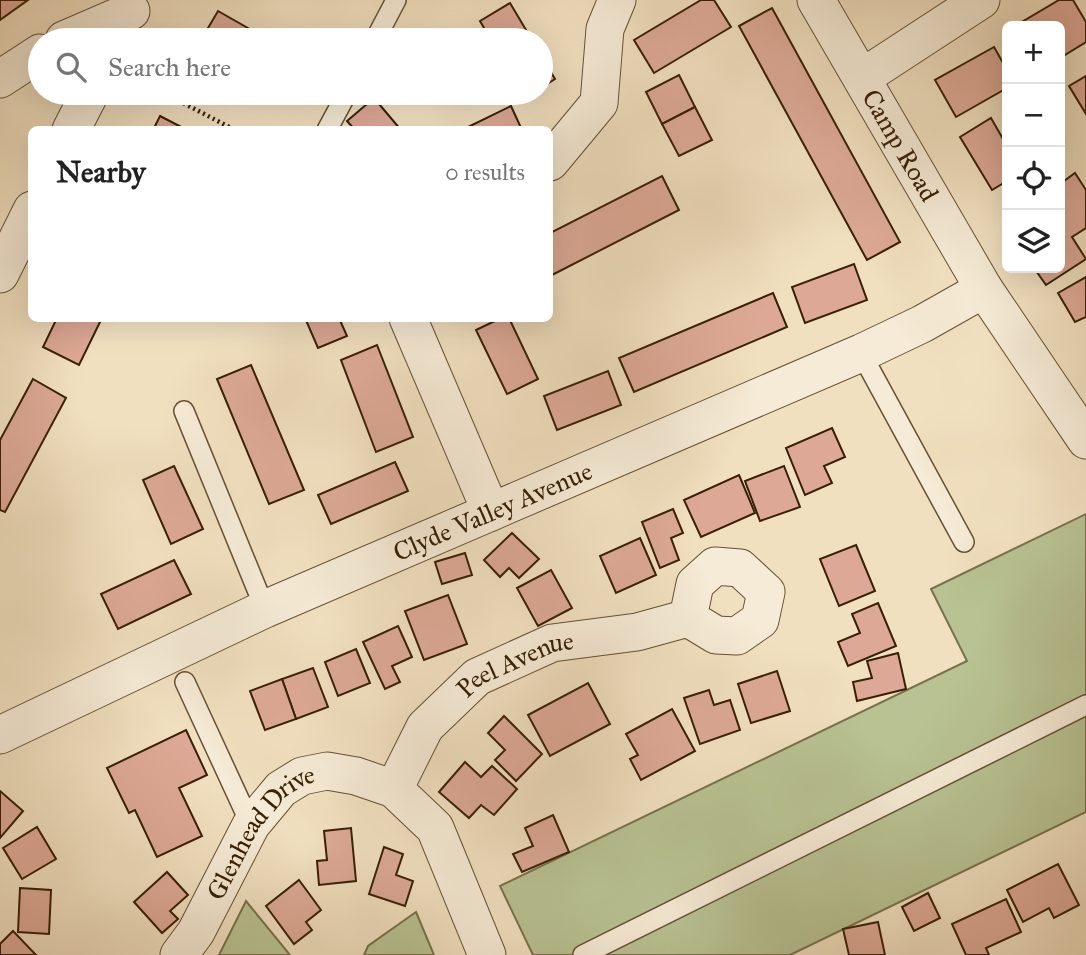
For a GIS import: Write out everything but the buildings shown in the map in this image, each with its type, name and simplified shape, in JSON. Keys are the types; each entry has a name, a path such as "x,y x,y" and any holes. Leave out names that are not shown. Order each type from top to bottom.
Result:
{"street":[{"path":"553,158 599,103 605,29 617,0"},
{"name":"Camp Road","path":"816,0 863,76 984,289 1086,440"},
{"path":"863,76 981,0"},
{"path":"97,28 128,17"},
{"path":"0,79 28,61"},
{"path":"73,126 84,105"},
{"path":"0,274 28,218"},
{"name":"Clyde Valley Avenue","path":"0,735 265,609 861,352 922,324 984,289"},
{"path":"410,322 491,512"},
{"name":"Peel Avenue","path":"394,789 425,727 477,677 552,643 637,632 688,618"},
{"name":"Glenhead Drive","path":"180,955 196,932 251,825 281,789 302,776 327,771 356,776 394,789 435,828 480,952"}],"lane":[{"path":"381,28 396,0"},
{"path":"329,126 341,105"},
{"path":"861,352 964,542"},
{"path":"184,411 265,609"},
{"path":"185,682 251,825"},
{"path":"583,955 1086,705"}],"path":[{"path":"187,105 227,126"}],"green space":[{"path":"1086,514 1086,812 790,955 533,955 500,886 967,661 931,589"},
{"path":"246,901 290,955 219,955"},
{"path":"416,912 434,955 364,955 368,946"}]}
